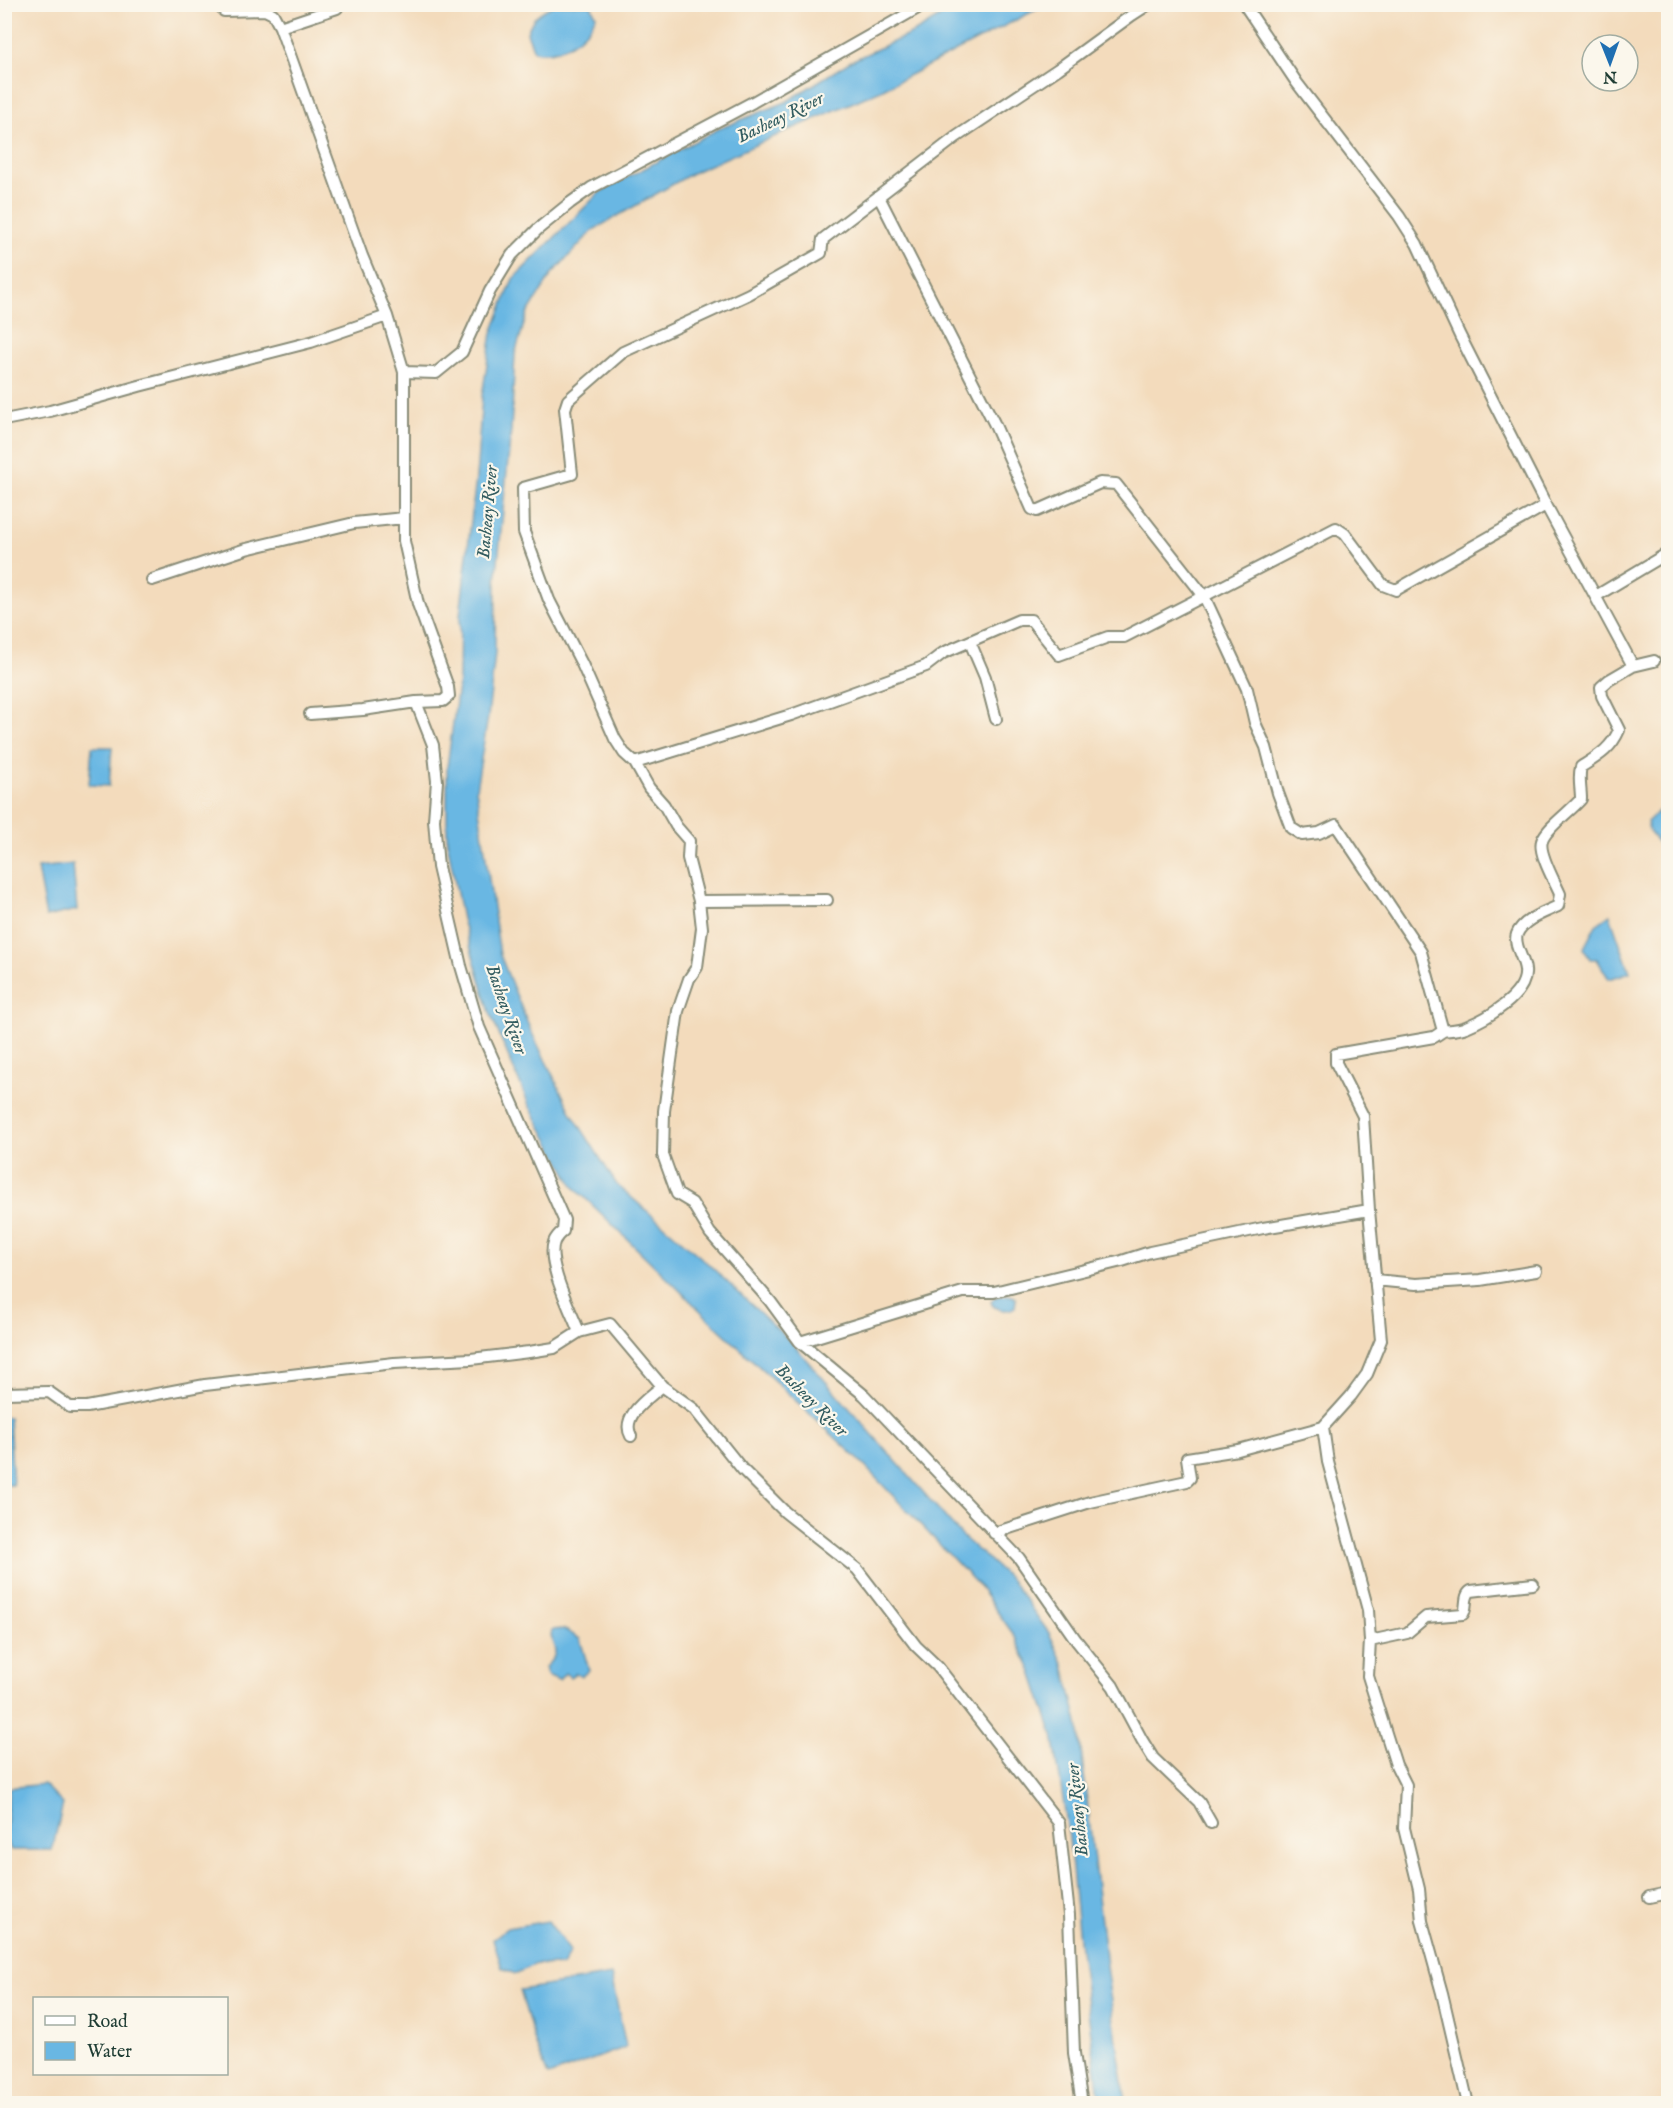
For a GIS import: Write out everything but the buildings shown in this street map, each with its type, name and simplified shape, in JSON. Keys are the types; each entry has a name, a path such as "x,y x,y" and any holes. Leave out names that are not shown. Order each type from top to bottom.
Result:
{"street":[{"path":"217,4 224,11 265,10 273,14 280,27 362,256 387,316 404,372 404,541 418,604 448,687 449,696 443,700 310,714"},
{"path":"404,372 436,373 462,352 490,291 512,255 538,229 591,188 753,102 924,4"},
{"path":"1149,4 1058,69 956,137 823,239 821,253 749,294 623,352 568,400 565,409 572,474 522,488 524,532 549,600 582,664 615,739 689,841 688,858 699,901 702,928 698,967 689,979 678,1011 664,1111 663,1155 677,1194 692,1203 710,1233 770,1301 800,1342 864,1395 1019,1558 1076,1640 1113,1686 1153,1758 1199,1802 1211,1823"},
{"path":"1244,4 1297,83 1399,216 1417,244 1460,336 1546,505 1633,666"},
{"path":"280,27 337,8"},
{"path":"879,197 994,423 1032,509 1037,511 1100,483 1116,484 1203,596 1247,689 1255,723 1266,747 1278,793 1291,828 1302,835 1319,833 1336,825 1421,952 1443,1031"},
{"path":"4,420 51,411 160,380 311,342 387,316"},
{"path":"634,763 791,715 927,666 943,653 1019,620 1027,618 1031,620 1059,655 1108,637 1125,637 1336,528 1345,534 1383,585 1396,590 1546,505"},
{"path":"152,580 246,549 354,523 404,518"},
{"path":"1596,596 1668,553"},
{"path":"970,642 985,677 996,719"},
{"path":"994,1533 1090,1502 1187,1481 1190,1478 1187,1458 1238,1450 1323,1426 1351,1396 1367,1374 1382,1340 1363,1116 1336,1063 1336,1054 1434,1037 1443,1031 1464,1028 1498,1010 1518,993 1526,972 1517,943 1517,934 1527,922 1558,906 1560,899 1541,843 1545,834 1581,799 1578,776 1581,767 1609,749 1619,730 1602,696 1601,687 1633,666 1654,661"},
{"path":"416,702 433,745 436,781 434,820 438,867 461,966 479,1027 564,1220 563,1231 555,1239 552,1247 554,1271 579,1332"},
{"path":"699,901 826,900"},
{"path":"800,1342 963,1292 994,1292 1150,1252 1263,1228 1370,1210"},
{"path":"1376,1280 1416,1284 1480,1280 1536,1271"},
{"path":"4,1393 49,1392 70,1407 87,1407 205,1385 394,1363 471,1359 530,1352 554,1348 579,1332 609,1324 662,1386 694,1409 742,1469 785,1512 857,1569 916,1646 938,1667 1059,1824 1069,1915 1074,2053 1082,2103"},
{"path":"631,1436 627,1429 629,1419 662,1386"},
{"path":"1323,1426 1328,1462 1368,1610 1370,1641 1368,1676 1386,1737 1406,1785 1404,1828 1419,1889 1422,1921 1468,2103"},
{"path":"1370,1641 1407,1633 1426,1617 1463,1614 1467,1595 1471,1591 1533,1584"},
{"path":"1649,1897 1668,1893"}],"water":[{"path":"554,5 591,5 596,16 586,32 571,44 553,51 534,51 527,33 529,27 537,16"},
{"name":"Basheay River","path":"959,5 1045,5 881,90 696,171 593,230 552,274 527,314 515,354 511,430 496,582 495,653 488,717 476,789 500,955 530,1029 571,1112 617,1185 705,1261 791,1342 960,1534 1011,1580 1049,1633 1064,1665 1078,1723 1107,1974 1126,2103 1100,2103 1080,1950 1069,1838 1053,1735 1032,1672 1014,1635 978,1585 857,1458 717,1327 574,1187 529,1105 490,1013 462,919 447,841 447,767 459,679 460,615 476,478 482,396 492,333 513,279 600,192 716,130 786,102 851,61 915,32"},
{"path":"92,747 112,747 109,786 89,785"},
{"path":"1668,802 1668,844 1660,845 1650,833 1647,822"},
{"path":"73,864 77,910 46,917 37,868"},
{"path":"1610,915 1630,972 1609,979 1597,959 1590,959 1584,948 1596,925"},
{"path":"1007,1295 1016,1299 1015,1307 1004,1310 993,1306 991,1302 995,1297"},
{"path":"4,1417 9,1417 13,1485 5,1485"},
{"path":"564,1629 580,1639 589,1670 582,1676 576,1673 570,1677 565,1673 559,1680 547,1675 545,1667 551,1661 555,1651 551,1636 552,1630"},
{"path":"43,1784 63,1804 52,1850 11,1850 5,1839 9,1788"},
{"path":"548,1921 570,1951 562,1966 536,1964 515,1974 502,1968 493,1939 507,1928"},
{"path":"611,1975 626,2047 548,2076 535,2042 520,1990"}]}
